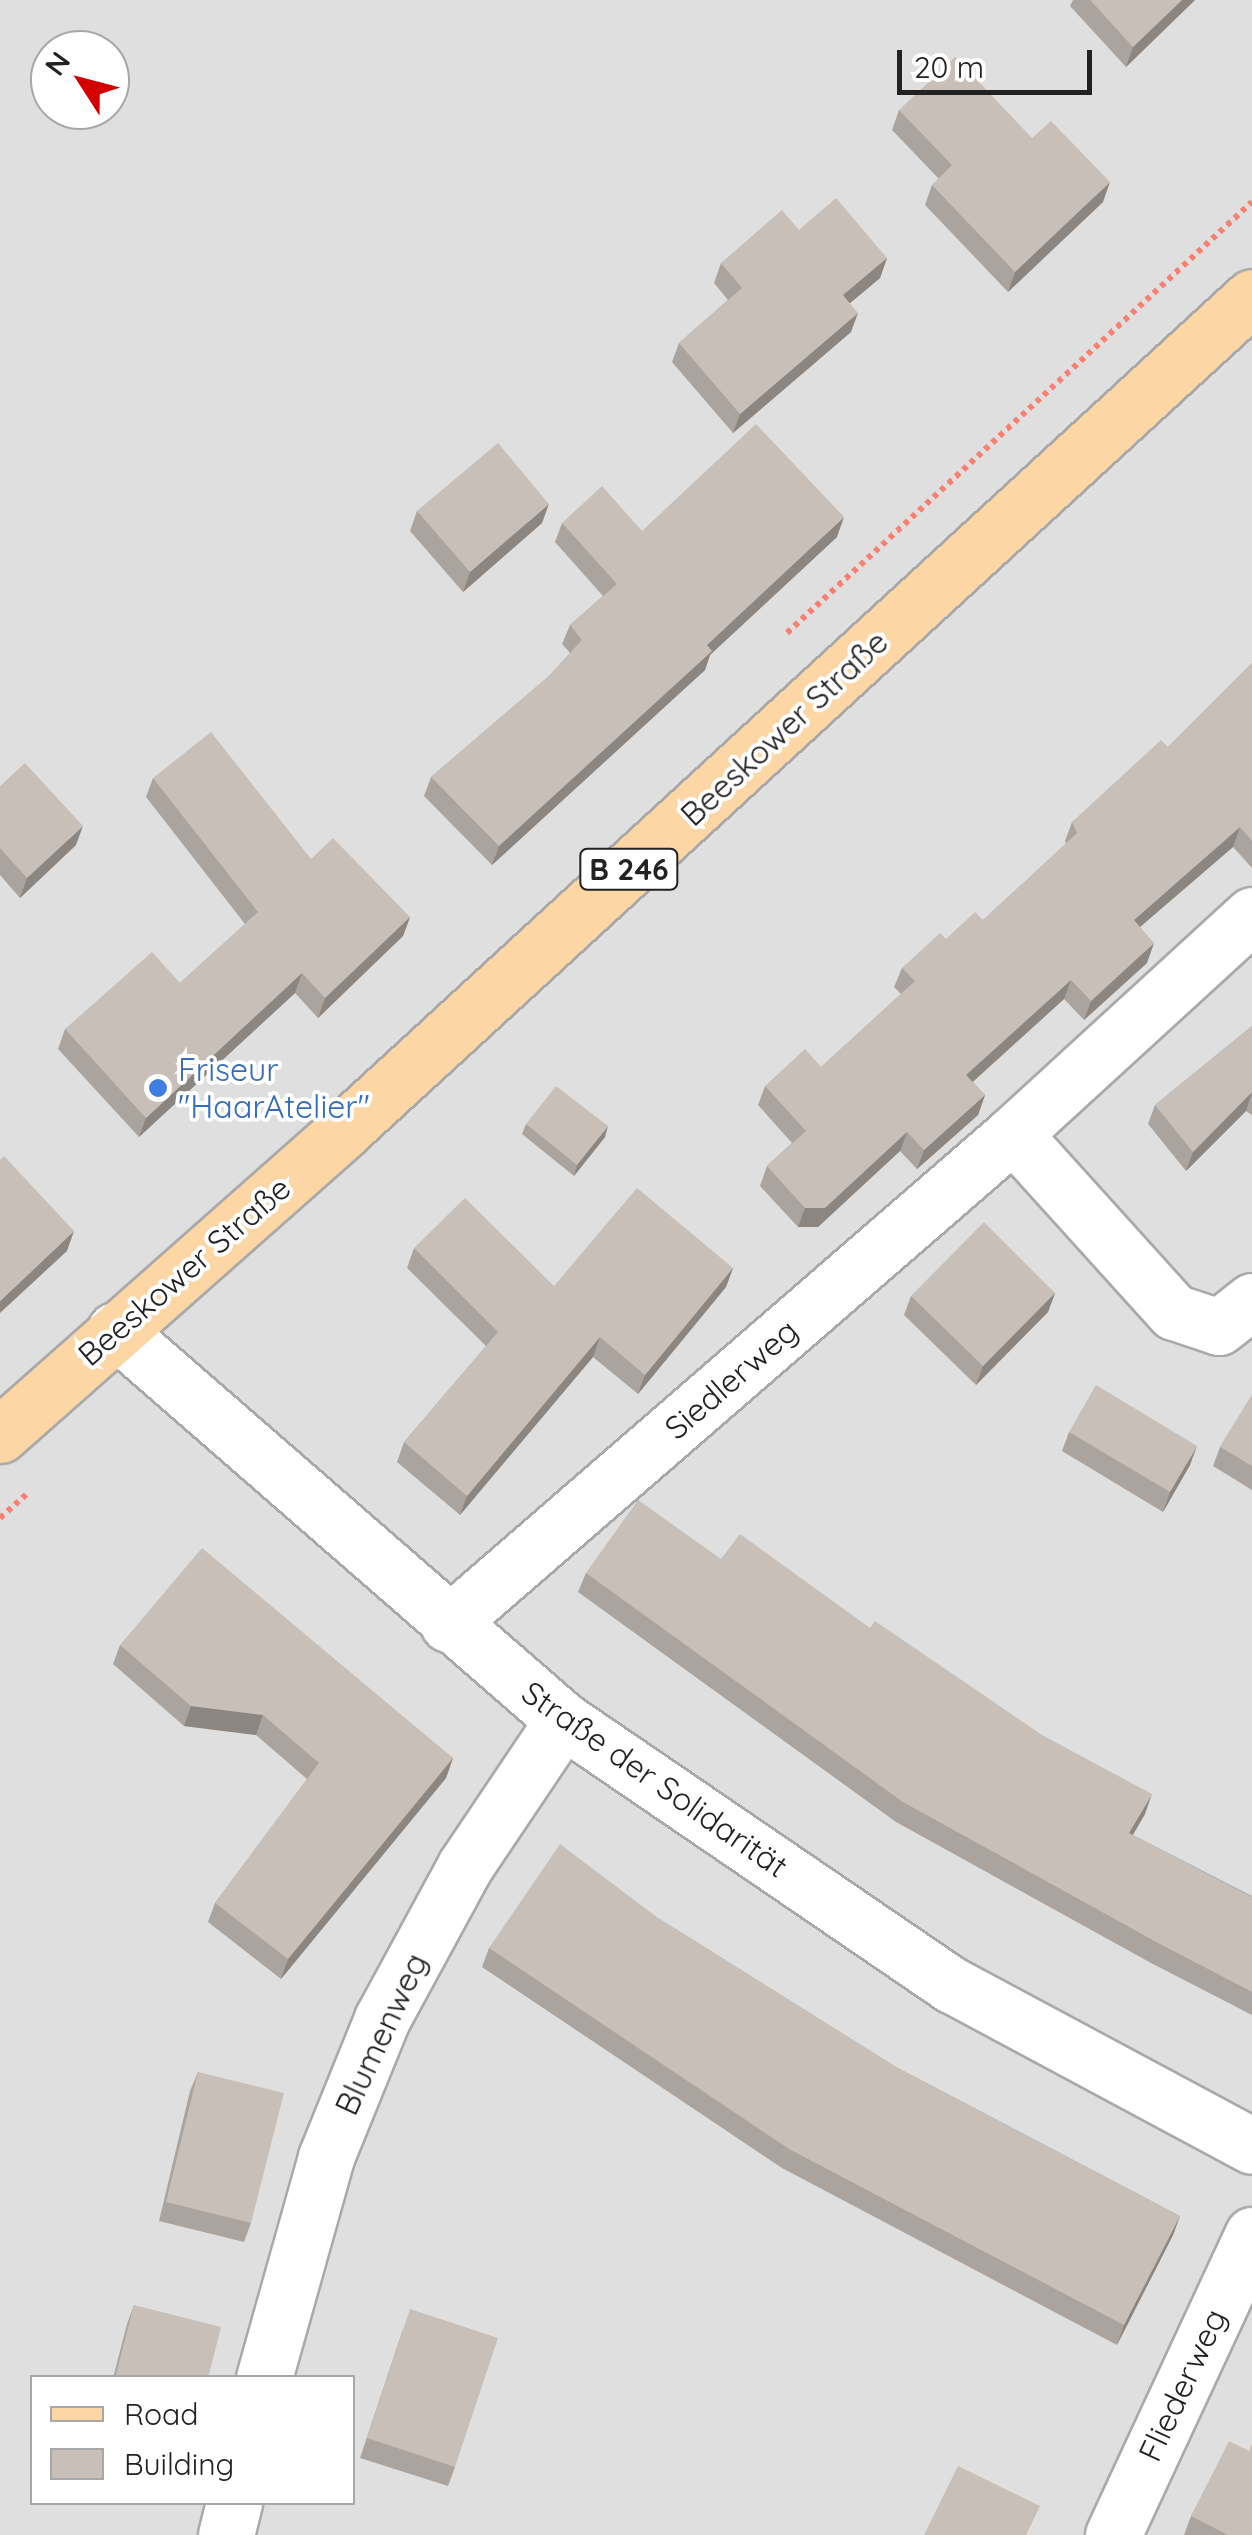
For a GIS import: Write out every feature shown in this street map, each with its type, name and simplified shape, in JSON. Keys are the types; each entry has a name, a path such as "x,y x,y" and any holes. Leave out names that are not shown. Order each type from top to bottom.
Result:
{"main road":[{"name":"Beeskower Straße","path":"0,1435 341,1134 1252,296"}],"street":[{"name":"Siedlerweg","path":"448,1624 1013,1134 1252,915"},
{"path":"1013,1134 1174,1312 1219,1327 1252,1301"},
{"name":"Straße der Solidarität","path":"115,1330 448,1624 564,1720 952,1985 1252,2146"},
{"name":"Blumenweg","path":"265,2375 326,2157 382,2019 466,1866 564,1720"},
{"name":"Fliederweg","path":"1112,2535 1252,2235"},
{"path":"226,2535 233,2505"}],"shaded area":[{"path":"0,0 1252,0 1252,2535 0,2535"}],"building":[{"path":"1090,0 1182,0 1133,47"},
{"path":"955,57 1032,138 1051,121 1110,182 1015,272 932,185 952,165 899,110"},
{"path":"836,198 887,258 843,295 858,313 740,414 679,343 742,288 721,263 782,210 799,230"},
{"path":"756,424 844,517 707,645 712,651 499,846 431,777 549,676 582,640 570,625 617,584 562,523 602,486 642,531"},
{"path":"498,443 549,504 470,572 417,511"},
{"path":"1252,663 1252,841 1240,827 1134,920 1154,943 1091,1001 1071,980 966,1075 985,1095 924,1150 907,1132 825,1208 805,1208 767,1166 806,1131 765,1086 805,1049 821,1067 915,981 902,968 940,933 946,939 975,912 983,920 1077,833 1072,822 1161,740 1168,747"},
{"path":"211,732 311,859 333,838 410,917 325,998 302,973 146,1118 65,1029 152,952 180,983 258,912 153,778"},
{"path":"25,763 83,826 27,878 0,848 0,786"},
{"path":"1252,1026 1252,1092 1193,1152 1155,1105"},
{"path":"556,1086 608,1126 577,1165 526,1124"},
{"path":"4,1156 74,1231 0,1301 0,1160"},
{"path":"637,1188 733,1268 645,1375 600,1337 467,1496 404,1442 498,1332 414,1248 465,1198 554,1286"},
{"path":"984,1222 1055,1293 983,1366 911,1296"},
{"path":"1096,1385 1197,1446 1170,1492 1069,1432"},
{"path":"1252,1395 1252,1466 1220,1447"},
{"path":"638,1500 721,1559 740,1534 870,1628 875,1621 1042,1735 1152,1794 1129,1833 1252,1897 1252,1992 903,1802 586,1573"},
{"path":"202,1548 453,1758 288,1959 215,1903 319,1763 263,1715 191,1706 120,1645"},
{"path":"560,1844 658,1918 896,2067 1180,2216 1124,2325 789,2149 489,1948"},
{"path":"198,2072 284,2093 251,2223 166,2202"},
{"path":"134,2305 221,2327 209,2375 116,2375"},
{"path":"410,2309 498,2338 455,2467 367,2438"},
{"path":"1229,2441 1249,2451 1252,2444 1252,2535 1228,2535 1191,2516"},
{"path":"958,2466 1040,2506 1026,2535 924,2535"}],"place":[{"name":"Friseur \"HaarAtelier\"","path":"158,1088"}]}
